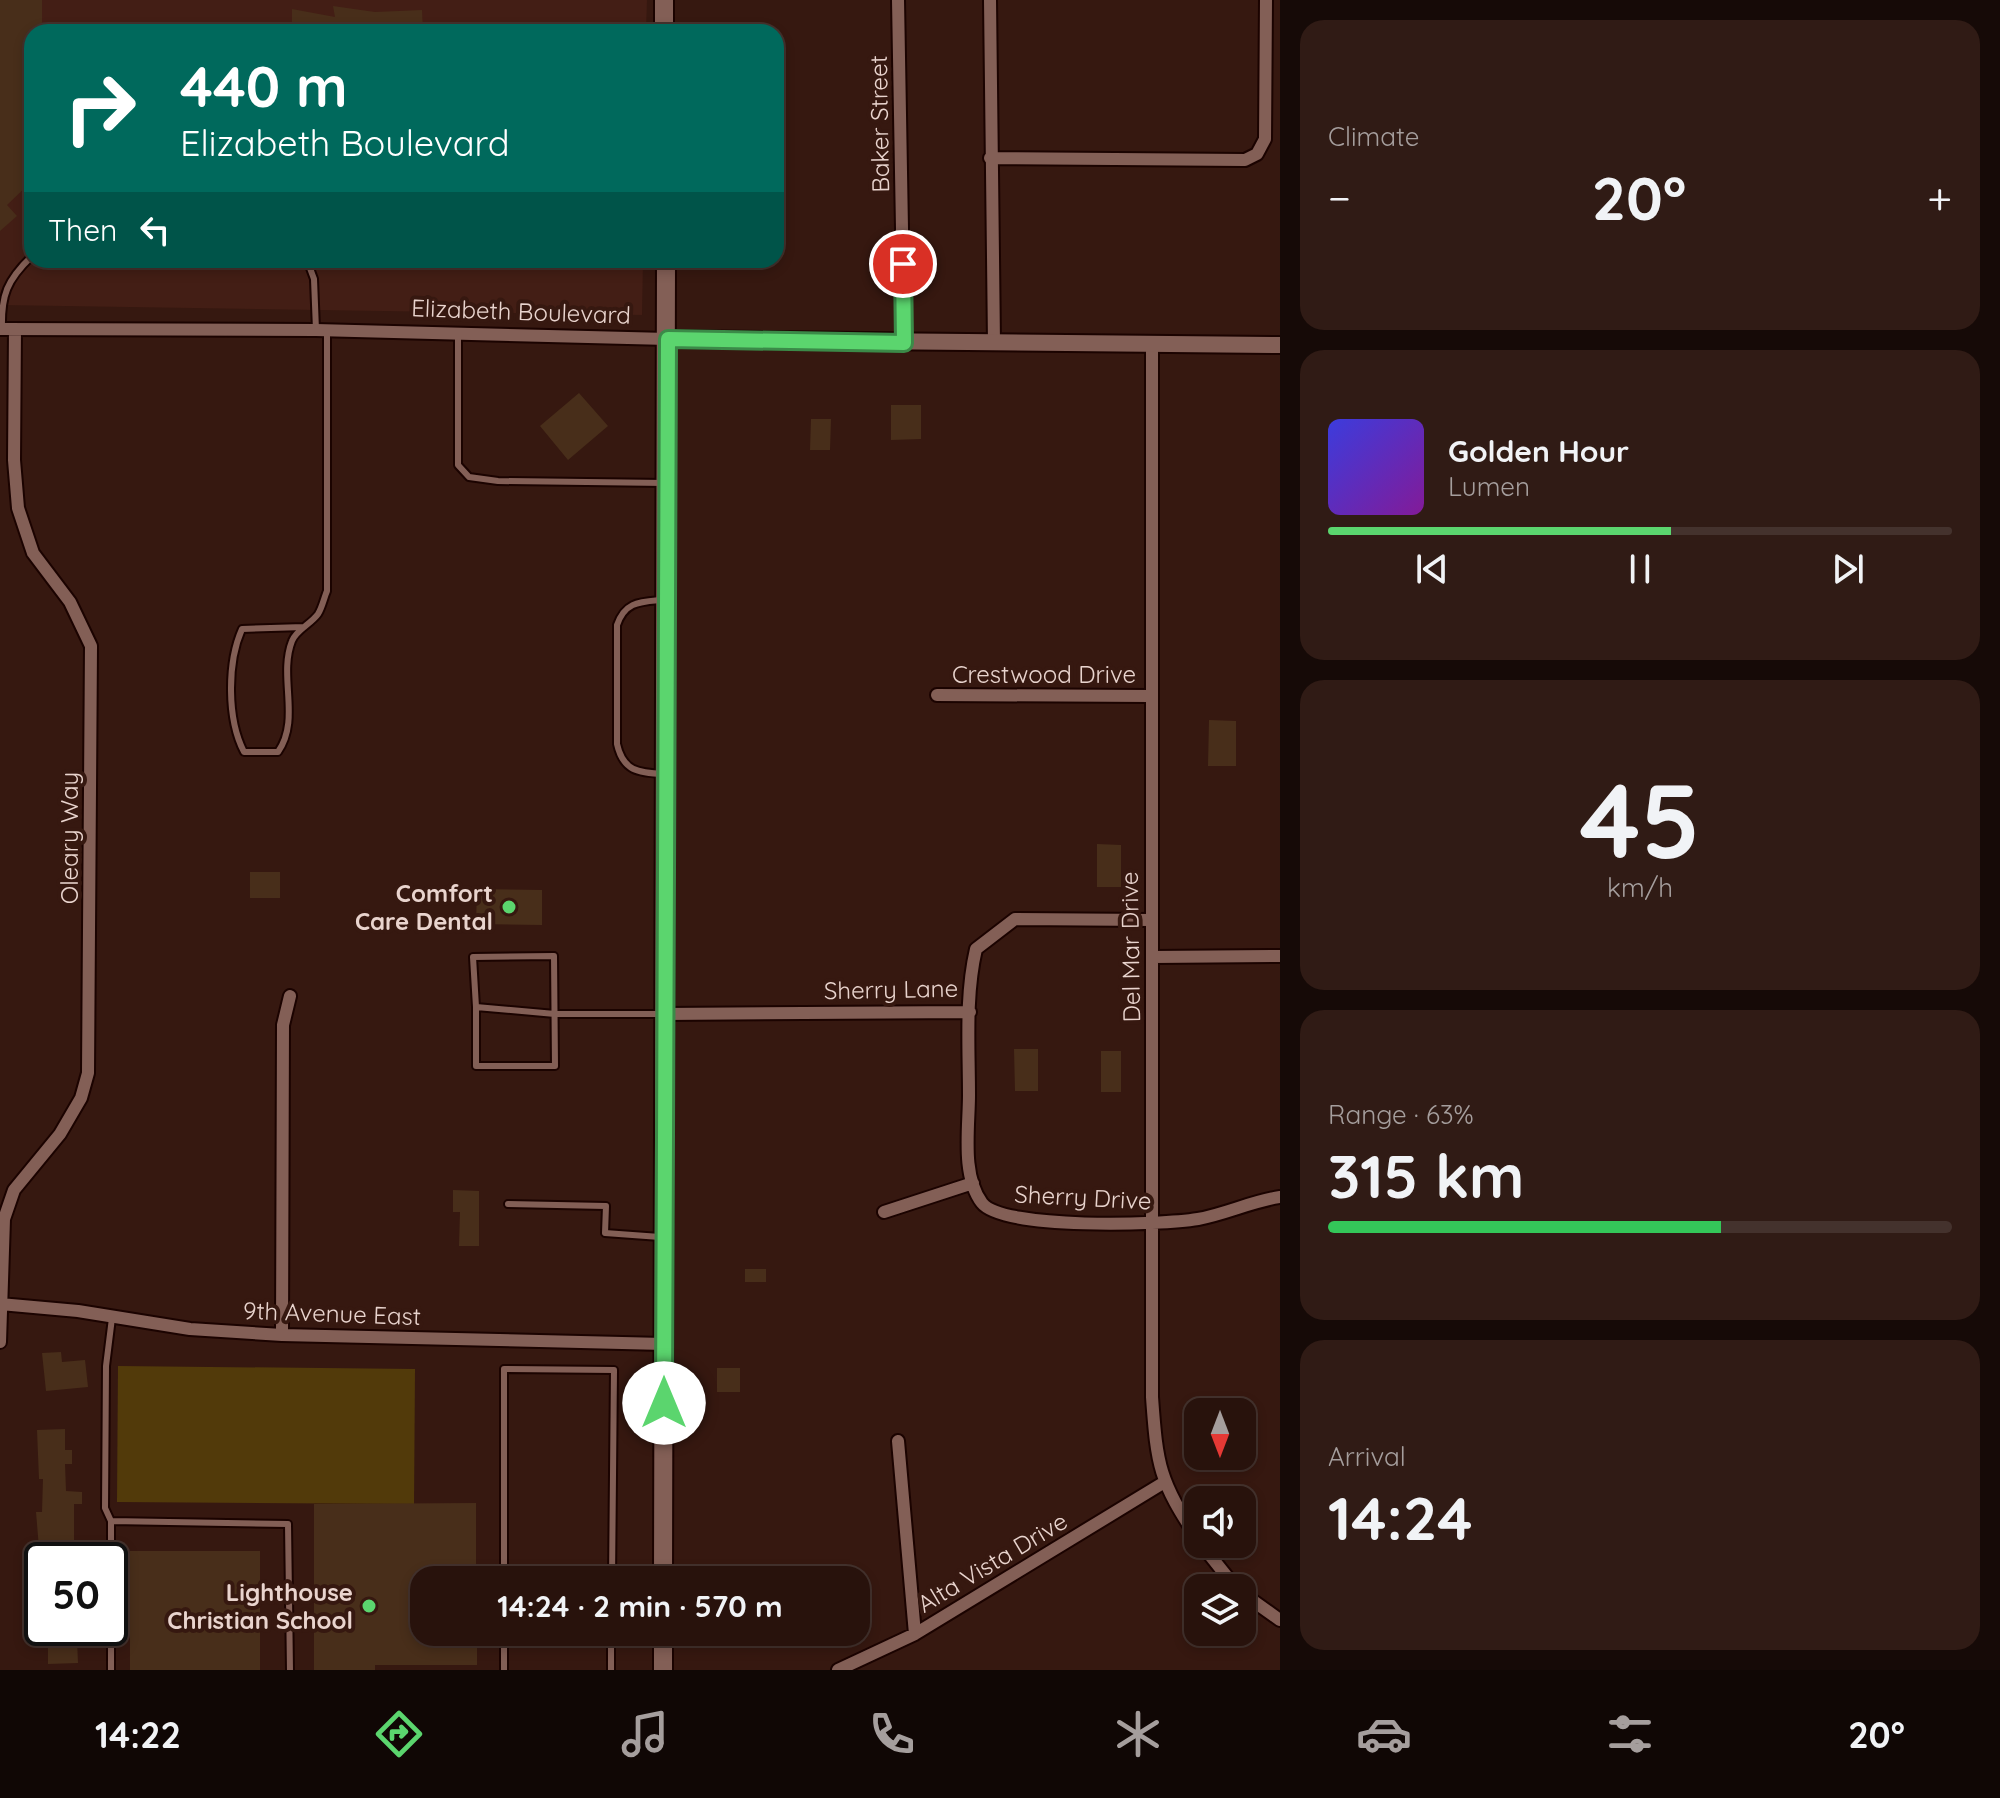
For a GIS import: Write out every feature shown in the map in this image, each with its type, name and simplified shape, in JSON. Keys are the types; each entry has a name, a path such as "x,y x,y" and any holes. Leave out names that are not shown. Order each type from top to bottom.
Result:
{"main road":[{"path":"664,0 664,24"},
{"path":"663,1566 666,268"},
{"path":"663,1646 663,1670"}],"street":[{"name":"Baker Street","path":"898,0 904,343"},
{"path":"990,0 994,343"},
{"path":"990,158 1245,160 1257,154 1265,139 1266,0"},
{"name":"Elizabeth Boulevard","path":"6,329 321,330 904,343 1280,345"},
{"name":"Oleary Way","path":"0,1342 4,1219 14,1190 60,1134 81,1098 88,1073 91,976 91,646 70,602 33,553 18,508 6,329"},
{"name":"Del Mar Drive","path":"1152,344 1152,1397 1156,1462 1163,1483 1184,1517"},
{"name":"Crestwood Drive","path":"937,695 1150,696"},
{"name":"Sherry Lane","path":"664,1014 970,1012 976,949 1015,919 1151,920"},
{"path":"1153,957 1280,956"},
{"path":"282,1335 283,1025 290,996"},
{"path":"884,1212 973,1183 968,1151 970,1012"},
{"name":"Sherry Drive","path":"973,1183 981,1201 991,1211 1019,1219 1153,1225 1200,1219 1280,1197"},
{"name":"9th Avenue East","path":"0,1304 190,1329 282,1335 664,1344"},
{"path":"898,1441 915,1634"},
{"name":"Alta Vista Drive","path":"838,1670 915,1634 1163,1483"},
{"path":"1212,1558 1225,1574"},
{"path":"1256,1603 1280,1620"}],"lane":[{"path":"6,329 1,300 24,264"},
{"path":"304,627 242,629 234,648 233,731 244,752 278,752 289,737 292,640 318,614 327,591 321,330 310,268"},
{"path":"458,333 458,465 469,477 498,481 668,483"},
{"path":"664,774 636,773 621,761 617,744 617,625 622,610 635,602 666,599"},
{"path":"554,956 555,1066 476,1066 476,1007 473,957 554,956"},
{"path":"476,1007 555,1014 664,1014"},
{"path":"508,1204 606,1206 605,1233 664,1237"},
{"path":"111,1670 111,1521 105,1508 106,1366 112,1317"},
{"path":"504,1566 504,1369 614,1370 612,1566"},
{"path":"111,1521 288,1524 290,1670"},
{"path":"504,1646 504,1670"},
{"path":"611,1646 611,1670"}],"shaded area":[{"path":"0,0 647,0 646,24 24,24 24,268 643,268 642,315 0,305"},
{"path":"118,1366 415,1369 414,1504 117,1502"}],"building":[{"path":"0,0 42,0 42,24 24,24 24,189 7,205 17,216 0,231"},
{"path":"333,6 375,12 422,10 423,24 292,24 292,9 335,17"},
{"path":"579,393 608,426 568,460 540,426"},
{"path":"891,405 921,405 921,439 891,440"},
{"path":"811,419 831,419 830,450 810,450"},
{"path":"1209,720 1236,721 1236,766 1208,766"},
{"path":"1097,844 1121,845 1121,887 1097,887"},
{"path":"250,872 280,872 280,898 250,898"},
{"name":"Comfort Care Dental","path":"477,889 542,890 542,925 476,924"},
{"path":"1014,1049 1038,1049 1038,1091 1015,1091"},
{"path":"1101,1051 1121,1051 1121,1092 1101,1092"},
{"path":"453,1190 479,1191 479,1246 459,1246 460,1212 453,1212"},
{"path":"745,1269 766,1269 766,1282 745,1282"},
{"path":"61,1352 62,1362 85,1360 88,1387 46,1391 42,1353"},
{"path":"717,1368 740,1368 740,1392 717,1392"},
{"path":"65,1429 65,1450 72,1450 72,1464 65,1464 66,1491 82,1492 82,1504 74,1504 74,1542 38,1542 36,1512 42,1512 43,1479 39,1479 37,1430"},
{"name":"Lighthouse Christian School","path":"476,1503 476,1566 410,1566 410,1646 477,1646 477,1665 375,1665 375,1670 314,1670 314,1504"},
{"path":"130,1551 260,1551 260,1670 130,1670"},
{"path":"48,1646 77,1646 78,1663 48,1664"}],"place":[{"name":"Comfort Care Dental","path":"509,907"},
{"name":"Lighthouse Christian School","path":"369,1606"}],"route":[{"path":"664,1403 668,339 904,343 903,264"}]}
